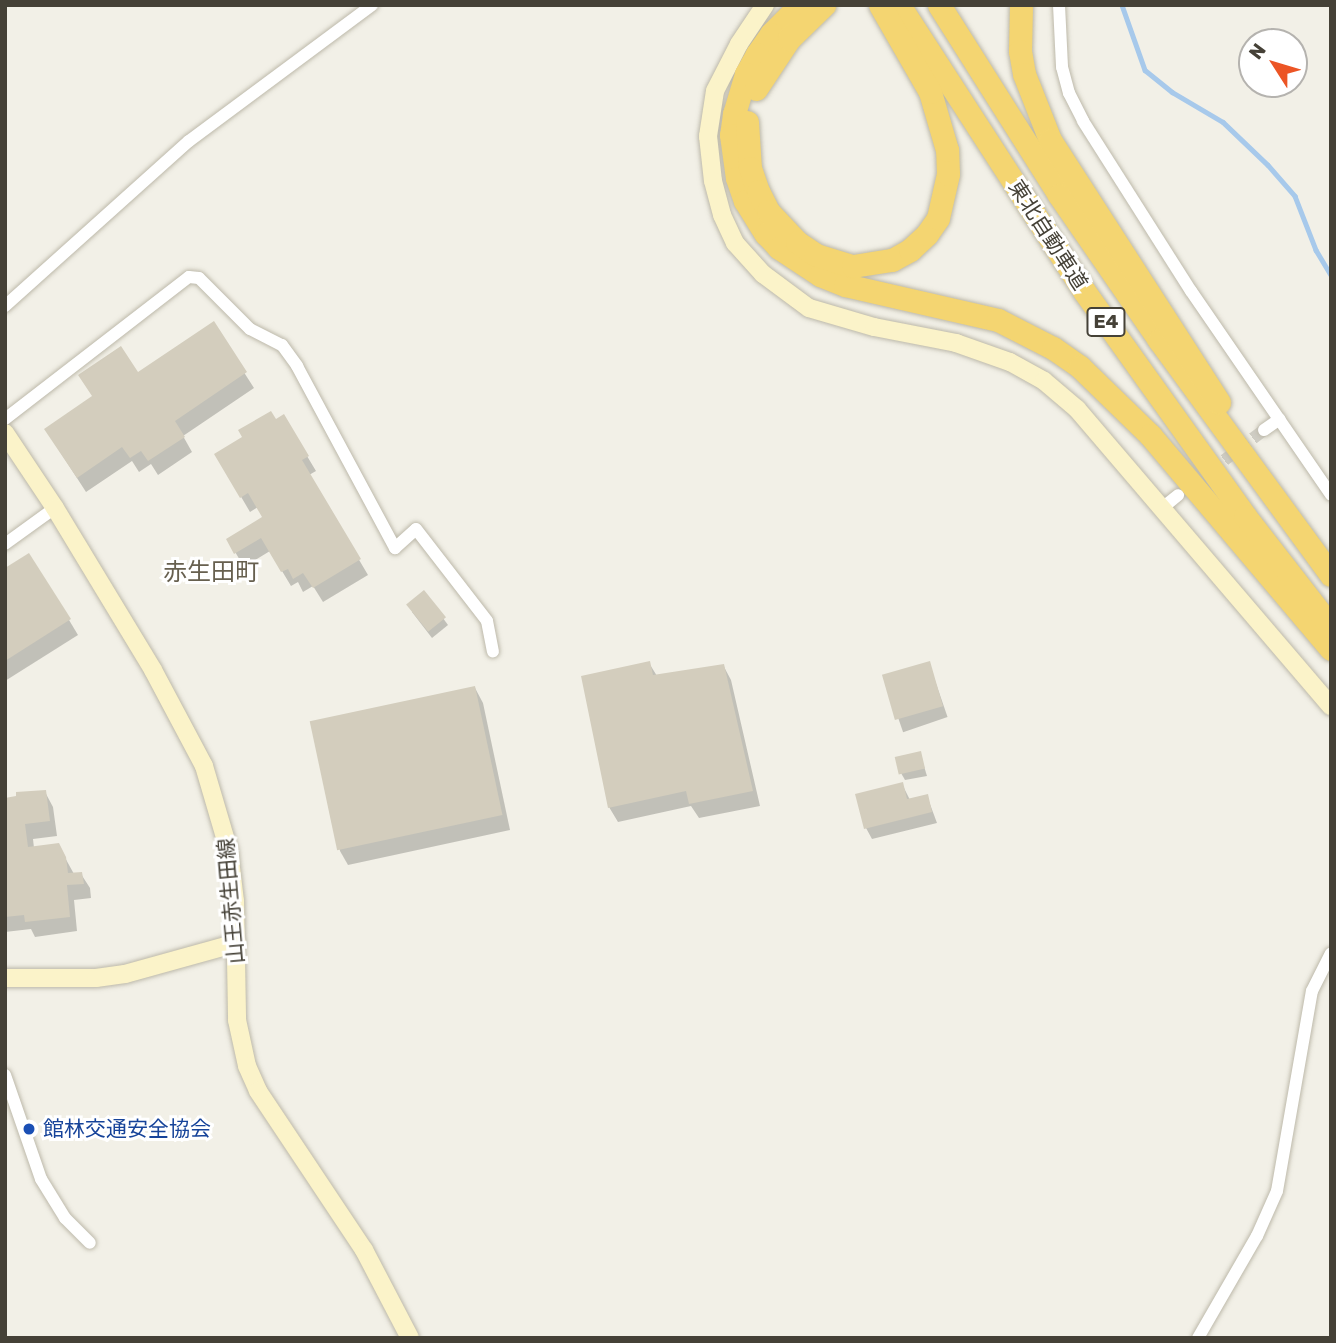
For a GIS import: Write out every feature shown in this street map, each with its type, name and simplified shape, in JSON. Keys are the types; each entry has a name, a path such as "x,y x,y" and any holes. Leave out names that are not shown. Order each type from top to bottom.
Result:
{"highway":[{"path":"800,5 757,54 739,92 732,124 732,156 737,178 745,201 766,234 779,248 820,275 845,285 998,320 1053,348 1080,367 1150,435 1331,649"},
{"path":"824,5 789,39 761,78 747,121 747,145 758,191 780,227 816,255 853,266 892,260 910,250 928,234 944,198 948,174 947,150 930,92 886,6"},
{"name":"東北自動車道","path":"939,5 1059,195 1199,398 1331,575"},
{"path":"1021,5 1020,51 1024,74 1050,140 1211,388 1272,496"},
{"name":"東北自動車道","path":"886,6 1181,429 1331,627"}],"street":[{"path":"5,306 189,141 372,5"},
{"path":"765,5 739,44 716,91 708,136 716,192 722,215 735,243 763,274 809,308 874,327 956,343 1010,362 1044,382 1077,409 1331,706"},
{"path":"1059,5 1062,67 1069,93 1083,121 1191,291 1331,495"},
{"path":"5,419 189,277 199,278 250,329 282,345 297,366 395,548 416,529 487,621 493,651"},
{"path":"1264,430 1280,419"},
{"name":"山王赤生田線","path":"5,433 55,508 172,704 204,766 229,851 237,943 237,1020 247,1066 258,1091 364,1250 410,1338"},
{"path":"1161,509 1178,495"},
{"path":"5,544 55,508"},
{"path":"5,978 96,978 125,974 237,943"},
{"path":"1198,1338 1257,1236 1277,1191 1312,991 1331,953"},
{"path":"5,1075 41,1179 65,1218 90,1243"}],"building":[{"path":"214,321 247,372 175,421 185,437 148,461 141,451 130,458 122,447 77,478 44,429 92,396 78,375 121,346 138,372"},
{"path":"271,411 276,419 284,414 309,456 302,460 361,559 313,588 303,573 293,579 288,569 281,572 261,538 234,554 226,539 262,517 248,493 240,498 214,454 242,437 238,430"},
{"path":"29,553 71,619 5,661 5,568"},
{"path":"424,590 446,617 428,632 406,604"},
{"path":"650,661 653,675 724,664 753,791 689,804 686,791 608,808 581,676"},
{"path":"930,661 943,706 895,720 882,675"},
{"path":"475,686 502,815 337,850 310,721"},
{"path":"921,751 925,769 899,775 895,757"},
{"path":"903,782 907,799 928,794 932,812 864,829 855,794"},
{"path":"46,790 50,821 25,824 28,847 59,843 66,857 68,873 82,872 84,884 67,885 70,917 25,922 24,915 5,917 5,798 16,796 16,792"}],"waterway":[{"path":"1122,5 1145,70 1172,92 1223,122 1268,165 1295,196 1316,250 1331,275"}],"tunnel":[{"path":"1210,471 1264,430"}],"place":[{"name":"館林交通安全協会","path":"29,1129"}],"district":[{"name":"赤生田町","path":"211,573"}]}
